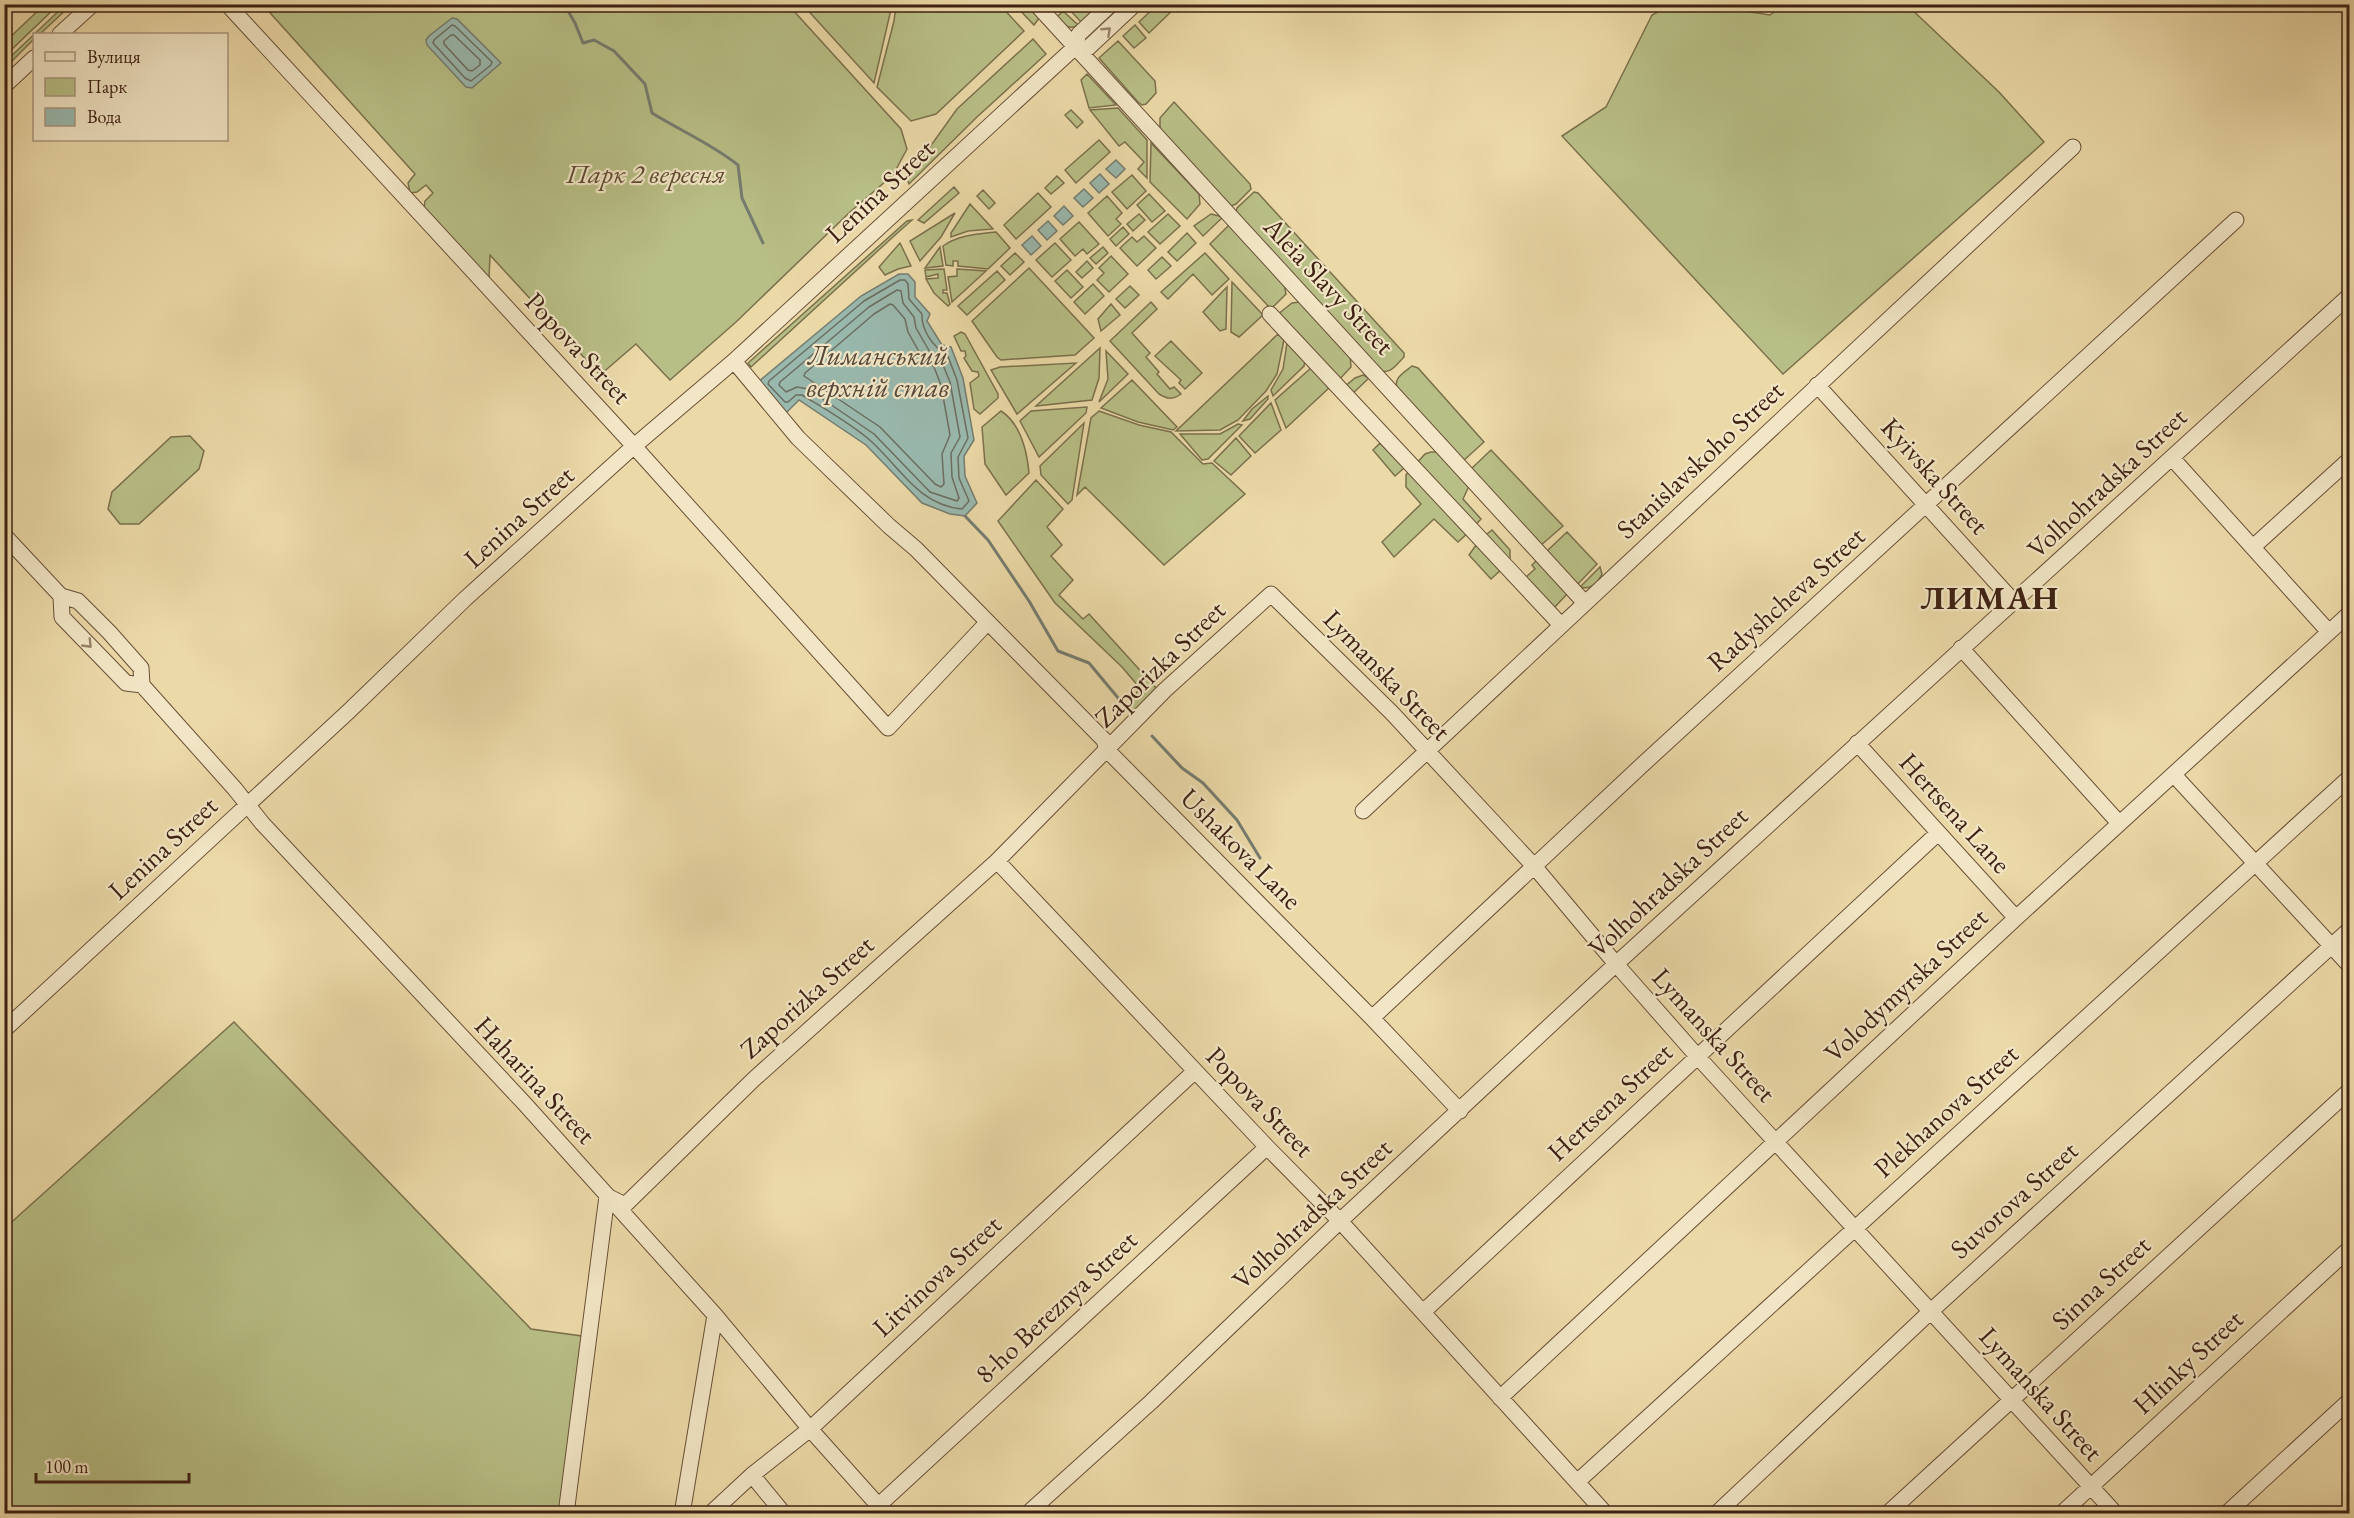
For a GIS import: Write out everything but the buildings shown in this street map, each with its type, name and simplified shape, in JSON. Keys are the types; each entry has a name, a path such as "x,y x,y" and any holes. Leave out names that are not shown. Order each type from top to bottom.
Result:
{"street":[{"path":"61,33 93,4"},
{"name":"Popova Street","path":"227,4 888,728 987,623"},
{"name":"Aleia Slavy Street","path":"1036,4 1585,603"},
{"name":"Lenina Street","path":"4,1030 348,712 465,599 633,447 734,361 1074,48 1079,34 1111,4"},
{"name":"Lenina Street","path":"1074,48 1088,48 1135,4"},
{"path":"4,86 33,59"},
{"name":"Stanislavskoho Street","path":"1363,811 2073,147"},
{"name":"Radyshcheva Street","path":"1372,1018 2236,220"},
{"name":"Volhohradska Street","path":"1027,1514 1151,1402 1340,1221 1616,964 2349,295"},
{"path":"1270,314 1561,625"},
{"name":"Ushakova Lane","path":"734,361 798,438 916,549 1104,740 1107,750 1372,1018 1460,1111"},
{"name":"Kyivska Street","path":"1817,385 2014,602"},
{"path":"2172,458 2329,632"},
{"path":"2253,547 2349,459"},
{"name":"Haharina Street","path":"4,535 60,597 78,601 109,632 141,668 142,685 247,805 524,1103 715,1315 810,1429 883,1509"},
{"name":"Lymanska Street","path":"1271,594 1392,713 1534,866 1697,1056 2116,1514"},
{"name":"Zaporizka Street","path":"607,1196 625,1205 754,1079 997,861 1165,690 1271,594"},
{"name":"Haharina Street","path":"60,597 62,617 126,683 142,685"},
{"name":"Volodymyrska Street","path":"1500,1398 2016,918 2349,613"},
{"path":"1961,648 2119,823"},
{"name":"Hertsena Lane","path":"1857,743 2016,918"},
{"path":"2174,775 2349,966"},
{"name":"Plekhanova Street","path":"1577,1482 2349,777"},
{"name":"Hertsena Street","path":"1423,1312 1938,833"},
{"name":"Popova Street","path":"997,861 1267,1147 1340,1221 1606,1514"},
{"name":"Suvorova Street","path":"1716,1514 1931,1311 2349,929"},
{"name":"Litvinova Street","path":"710,1514 752,1475 810,1429 1195,1071"},
{"name":"Sinna Street","path":"1887,1514 2349,1090"},
{"name":"8-ho Bereznya Street","path":"883,1509 1267,1147"},
{"path":"566,1514 607,1196"},
{"name":"Hlinky Street","path":"2061,1514 2349,1248"},
{"path":"682,1514 715,1315"},
{"path":"2226,1514 2349,1400"},
{"path":"752,1475 784,1514"}],"green space":[{"path":"45,4 56,7 11,50 5,42"},
{"path":"66,4 71,5 41,33 35,33"},
{"path":"1158,4 1176,7 1149,33 1139,22"},
{"path":"1672,4 1705,5 1770,15 1783,5 1907,5 1999,92 2044,142 1783,374 1562,136 1606,107 1652,15"},
{"name":"Парк 2 вересня","path":"263,5 773,5 775,9 792,9 901,129 907,149 893,175 850,212 736,322 670,380 636,344 600,375 490,255 489,279 424,209 425,201 433,193 426,185 417,192 410,193 408,183 415,174"},
{"path":"803,5 892,5 874,83"},
{"path":"896,5 1000,5 1024,31 936,114 911,121 877,87"},
{"path":"1015,5 1026,5 1039,18 1034,25"},
{"path":"1086,5 1093,11 1081,22 1067,7"},
{"path":"1063,11 1078,25 1069,27 1056,18"},
{"path":"1135,25 1146,38 1134,48 1123,36"},
{"path":"33,35 33,40 5,68 5,62"},
{"path":"1033,39 1046,54 909,184 907,179 957,109"},
{"path":"1118,41 1155,81 1156,93 1146,104 1142,105 1138,102 1099,58"},
{"path":"1087,74 1116,105 1089,108 1081,80"},
{"path":"1174,102 1250,184 1251,189 1236,204 1231,206 1227,203 1160,129 1160,118"},
{"path":"1118,108 1147,140 1147,178 1138,169 1144,162 1125,142 1119,146 1090,110"},
{"path":"1071,110 1083,122 1077,128 1065,115"},
{"path":"1099,140 1110,152 1076,183 1065,170"},
{"path":"1151,143 1199,194 1200,204 1187,219 1150,182"},
{"path":"1132,175 1146,191 1127,209 1112,192"},
{"path":"1057,176 1064,183 1051,194 1045,188"},
{"path":"954,187 959,193 924,223 918,220"},
{"path":"983,190 995,203 989,209 977,196"},
{"path":"1254,192 1258,193 1404,353 1404,357 1392,369 1377,370 1236,213 1237,208"},
{"path":"1038,193 1051,207 1016,239 1004,225"},
{"path":"1149,194 1165,211 1152,222 1137,205"},
{"path":"1107,196 1122,213 1116,219 1121,224 1108,236 1088,213"},
{"path":"970,204 993,229 968,231 951,237 951,233"},
{"path":"955,213 941,237 920,261 910,241"},
{"path":"1139,214 1145,220 1133,231 1127,224"},
{"path":"1168,214 1180,226 1160,244 1148,232"},
{"path":"1211,214 1223,217 1203,236 1194,226"},
{"path":"912,220 751,367 748,363 907,221"},
{"path":"1079,222 1099,244 1087,254 1083,249 1075,256 1060,239"},
{"path":"1230,224 1284,284 1286,294 1271,309 1210,244"},
{"path":"1123,227 1129,234 1116,246 1110,239"},
{"path":"996,232 1010,248 988,269 958,266 958,261 953,261 953,266 946,265 943,246 949,242 975,234"},
{"path":"1187,233 1196,243 1177,261 1168,252"},
{"path":"1144,236 1156,248 1137,266 1120,248 1132,237 1137,242"},
{"path":"900,243 911,266 885,275 879,267"},
{"path":"1055,243 1071,260 1052,277 1036,260"},
{"path":"940,247 943,266 925,268"},
{"path":"1103,247 1108,253 1096,264 1090,258"},
{"path":"1015,253 1024,262 1010,275 1001,266"},
{"path":"1205,253 1229,279 1212,295 1193,274 1168,299 1161,292"},
{"path":"1111,256 1128,274 1109,292 1097,280 1104,273 1099,268"},
{"path":"1162,257 1171,266 1156,279 1148,270"},
{"path":"1087,261 1093,268 1082,278 1076,272"},
{"path":"1029,268 1094,338 1075,355 1001,360 972,321"},
{"path":"944,269 947,290 943,290 943,293 947,293 950,304 948,306 934,293 926,279 938,278 938,274 926,277 925,270"},
{"path":"957,269 986,271 952,302 948,277 957,276"},
{"path":"1067,270 1083,287 1071,298 1055,281"},
{"path":"997,271 1005,280 967,315 958,306"},
{"path":"1232,282 1263,315 1239,337 1231,332"},
{"path":"1093,284 1104,296 1085,314 1074,302"},
{"path":"1130,286 1139,295 1125,308 1116,299"},
{"path":"1227,287 1226,329 1220,331 1203,312"},
{"path":"1151,302 1157,309 1132,333 1150,353 1146,357 1159,372 1157,374 1170,389 1174,387 1181,394 1173,398 1159,394 1110,341"},
{"path":"1300,302 1350,355 1351,367 1337,382 1277,315 1292,303"},
{"path":"1111,304 1120,315 1101,331 1098,319"},
{"path":"961,332 965,334 998,394 998,398 980,414 974,409 970,383 979,376 978,372 972,371 964,358 965,351 961,351 954,336"},
{"path":"1278,334 1284,340 1277,374 1266,391 1238,420 1220,430 1176,431"},
{"path":"1171,341 1202,373 1185,389 1179,383 1181,380 1155,356"},
{"path":"1287,343 1305,361 1304,366 1273,396 1271,390 1283,369"},
{"path":"1100,348 1099,378 1092,400 1036,406"},
{"path":"1106,351 1128,374 1099,402 1108,379"},
{"path":"1076,363 1017,414 991,370 1000,367"},
{"path":"1412,366 1418,368 1484,442 1463,461 1398,390 1397,379"},
{"path":"1311,368 1330,387 1286,428 1275,400"},
{"path":"1363,375 1369,378 1350,396 1343,388 1355,378"},
{"path":"1132,380 1177,427 1173,430 1138,422 1101,408"},
{"path":"1268,396 1268,399 1250,419 1243,421 1252,409"},
{"path":"1271,403 1281,430 1255,453 1239,436"},
{"path":"1087,407 1086,413 1039,457 1020,421 1031,411"},
{"path":"1001,411 1014,423 1022,439 1029,473 1006,495 985,464 982,427"},
{"path":"1099,411 1139,425 1171,432 1203,464 1212,463 1245,494 1164,565 1085,487 1077,495 1091,418"},
{"path":"1084,423 1072,500 1068,504 1041,475 1040,466"},
{"path":"1238,424 1242,425 1208,459 1202,460 1180,434 1220,434"},
{"path":"190,436 204,451 199,469 139,524 120,524 108,509 112,492 171,437"},
{"path":"1236,438 1251,456 1231,475 1214,461"},
{"path":"1380,443 1404,468 1395,476 1373,450"},
{"path":"1491,450 1563,526 1540,546 1470,470"},
{"path":"1437,452 1469,486 1463,499 1481,519 1472,529 1415,465 1425,454"},
{"path":"1411,468 1469,532 1458,542 1434,519 1394,557 1382,542 1421,504 1406,487 1406,475"},
{"path":"1036,480 1063,509 1047,527 1062,545 1051,556 1073,580 1059,595 1083,619 1089,614 1157,689 1132,716 1130,709 1139,687 1122,667 1055,603 998,521"},
{"path":"1492,530 1510,550 1510,561 1482,538"},
{"path":"1567,532 1597,564 1577,585 1547,551"},
{"path":"1476,545 1503,568 1491,579 1469,555"},
{"path":"1536,561 1541,562 1568,593 1551,611 1526,577 1535,569 1532,565"},
{"path":"1600,567 1602,574 1596,583 1587,588 1580,587"},
{"path":"234,1022 531,1329 589,1337 566,1513 5,1514 5,1228"}],"water":[{"path":"452,18 457,19 501,63 472,88 466,87 427,45 426,40 429,36"},
{"path":"1116,160 1125,169 1116,178 1106,169"},
{"path":"1100,174 1109,184 1099,193 1090,183"},
{"path":"1084,189 1093,198 1083,207 1074,198"},
{"path":"1064,206 1073,216 1063,225 1054,216"},
{"path":"1048,221 1057,231 1047,240 1038,230"},
{"path":"1032,236 1041,246 1031,255 1022,245"},
{"name":"Лиманський верхній став","path":"899,274 908,274 915,282 915,297 930,314 927,321 942,345 951,347 963,378 974,440 964,456 965,476 977,503 965,516 950,514 922,503 866,445 799,400 786,413 758,382 861,296"}],"waterway":[{"path":"564,4 583,43 594,40 614,51 645,84 652,113 707,144 738,165 742,198 763,243"},
{"path":"965,516 988,540 1029,601 1058,651 1089,663 1124,705"},
{"path":"1152,736 1182,768 1203,783 1237,820 1260,858"}],"district":[{"name":"ЛИМАН","path":"1990,597"}]}
